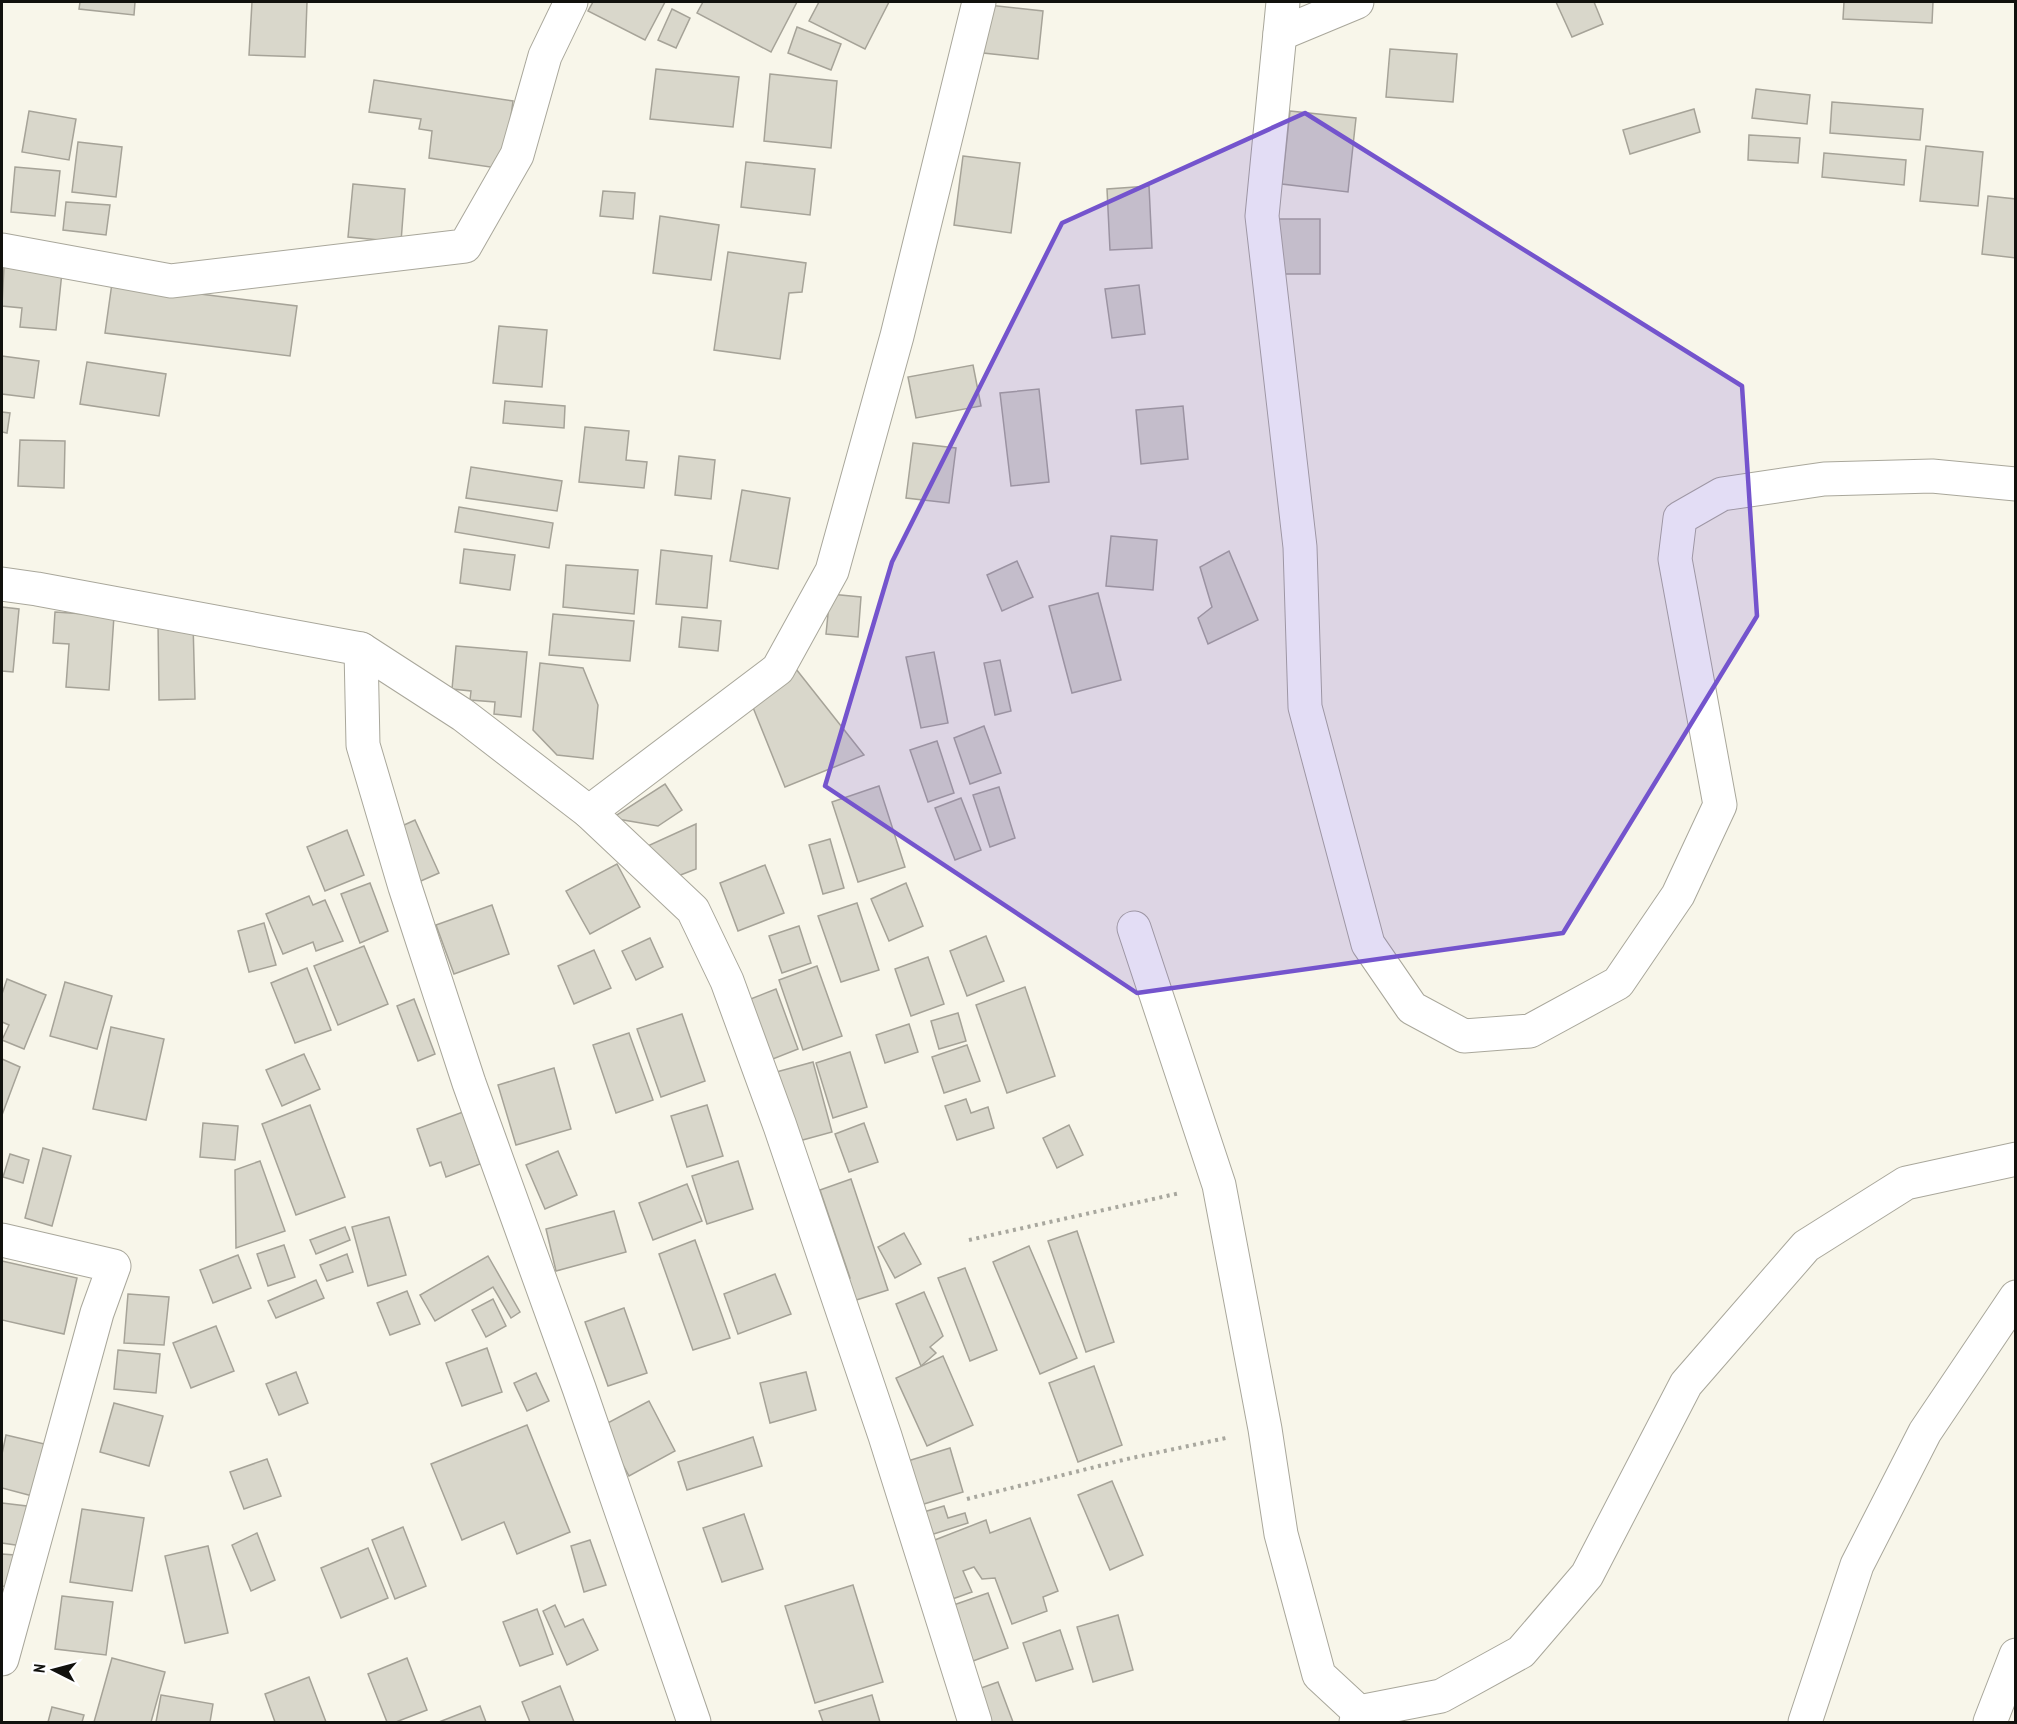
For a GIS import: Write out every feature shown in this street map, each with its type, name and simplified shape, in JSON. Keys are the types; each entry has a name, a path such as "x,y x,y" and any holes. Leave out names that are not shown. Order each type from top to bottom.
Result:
{"street":[{"path":"2,250 171,281 465,246 517,155 545,56 571,2"},
{"path":"589,812 778,669 832,570 897,336 979,2"},
{"path":"1284,2 1262,216 1300,547 1305,706 1368,944 1412,1008 1464,1036 1530,1031 1618,983 1678,895 1720,805 1675,559 1680,518 1722,494 1824,479 1932,476 2016,484"},
{"path":"1280,33 1357,2"},
{"path":"2,584 37,588 361,649 463,715 589,812 693,910 727,981 780,1126 885,1436 975,1722"},
{"path":"361,649 363,745 405,887 470,1083 579,1388 694,1722"},
{"path":"1134,928 1219,1185 1265,1429 1281,1534 1319,1675 1358,1717 1441,1696 1521,1652 1587,1575 1686,1384 1806,1246 1906,1184 2016,1159"},
{"path":"2,1240 114,1266 97,1313 2,1659"},
{"path":"1805,1722 1857,1565 1925,1432 2016,1297"},
{"path":"1990,1722 2016,1655"}],"path":[{"path":"969,1240 1219,1185"},
{"path":"967,1499 1127,1459 1265,1429"}],"highlighted area":[{"path":"1305,113 1742,386 1757,616 1563,933 1137,993 825,786 892,562 1062,223"}],"building":[{"path":"80,2 135,2 134,15 79,9"},
{"path":"252,2 307,2 305,57 249,55"},
{"path":"593,2 665,2 645,40 588,11"},
{"path":"703,2 797,2 771,52 697,13"},
{"path":"819,2 889,2 865,49 809,21"},
{"path":"1556,2 1594,2 1603,24 1572,37"},
{"path":"1844,2 1933,2 1932,23 1843,19"},
{"path":"979,4 1043,11 1038,59 974,52"},
{"path":"672,9 690,18 676,48 658,40"},
{"path":"797,27 841,44 831,70 788,53"},
{"path":"1390,49 1457,54 1453,102 1386,97"},
{"path":"656,69 739,77 733,127 650,119"},
{"path":"770,74 837,81 831,148 764,141"},
{"path":"374,80 513,101 504,169 429,158 432,131 419,129 421,119 369,112"},
{"path":"1756,89 1810,95 1807,124 1752,118"},
{"path":"1832,102 1923,109 1920,140 1830,133"},
{"path":"1694,109 1700,132 1630,154 1623,130"},
{"path":"29,111 76,119 69,160 22,152"},
{"path":"1290,111 1356,118 1348,192 1282,184"},
{"path":"1749,135 1800,138 1798,163 1748,160"},
{"path":"78,142 122,147 116,197 72,192"},
{"path":"1926,146 1983,152 1978,206 1920,201"},
{"path":"1824,153 1906,160 1904,185 1822,177"},
{"path":"963,156 1020,163 1011,233 954,225"},
{"path":"746,162 815,169 810,215 741,207"},
{"path":"15,167 60,171 55,216 11,212"},
{"path":"353,184 405,189 401,242 348,237"},
{"path":"1149,186 1152,248 1110,250 1107,189"},
{"path":"603,191 635,193 633,219 600,216"},
{"path":"1988,196 2016,199 2016,258 1982,254"},
{"path":"66,202 110,205 106,235 63,230"},
{"path":"660,216 719,225 711,280 653,273"},
{"path":"1277,219 1320,219 1320,274 1278,274"},
{"path":"728,252 806,263 802,292 789,293 780,359 714,350"},
{"path":"4,266 62,272 56,330 20,327 22,308 2,306"},
{"path":"112,283 297,306 290,356 105,333"},
{"path":"1139,285 1145,334 1112,338 1105,289"},
{"path":"499,326 547,330 542,387 493,383"},
{"path":"2,356 39,361 34,398 2,394"},
{"path":"87,362 166,374 159,416 80,404"},
{"path":"973,365 981,406 916,418 908,377"},
{"path":"1039,389 1049,482 1011,486 1000,393"},
{"path":"505,401 565,406 564,428 503,423"},
{"path":"1183,406 1188,459 1141,464 1136,410"},
{"path":"2,412 10,413 7,433 2,432"},
{"path":"585,427 629,431 626,460 647,462 644,488 579,482"},
{"path":"20,440 65,441 64,488 18,486"},
{"path":"913,443 956,448 949,503 906,498"},
{"path":"679,456 715,460 711,499 675,495"},
{"path":"471,467 562,481 557,511 466,498"},
{"path":"742,490 790,498 778,569 730,561"},
{"path":"459,507 553,523 549,548 455,532"},
{"path":"1111,536 1157,540 1153,590 1106,586"},
{"path":"464,549 515,555 510,590 460,583"},
{"path":"661,550 712,556 707,608 656,604"},
{"path":"1229,551 1258,620 1208,644 1198,618 1212,607 1200,567"},
{"path":"1017,561 1033,597 1002,611 987,575"},
{"path":"566,565 638,570 634,614 563,607"},
{"path":"1098,593 1121,680 1072,693 1049,606"},
{"path":"830,594 861,597 858,637 826,634"},
{"path":"2,607 19,609 13,672 2,671"},
{"path":"55,612 114,616 109,690 66,687 69,644 53,643"},
{"path":"553,614 634,621 630,661 549,655"},
{"path":"682,617 721,621 718,651 679,647"},
{"path":"193,622 195,699 159,700 158,623"},
{"path":"456,646 527,652 521,717 494,714 495,702 470,700 471,691 452,689"},
{"path":"934,652 948,723 921,728 906,657"},
{"path":"1000,660 1011,711 995,715 984,663"},
{"path":"540,663 583,668 598,705 593,759 557,755 533,730"},
{"path":"796,669 864,755 785,787 752,705"},
{"path":"984,726 1001,773 970,784 954,738"},
{"path":"937,741 954,793 928,802 910,750"},
{"path":"665,784 682,810 658,826 612,818"},
{"path":"879,786 905,867 858,882 832,802"},
{"path":"999,787 1015,838 990,847 973,795"},
{"path":"961,798 981,850 955,860 935,808"},
{"path":"415,820 439,873 414,884 391,831"},
{"path":"696,824 696,869 665,881 641,849"},
{"path":"347,830 364,875 325,891 307,847"},
{"path":"830,839 844,888 823,894 809,845"},
{"path":"617,864 640,907 590,934 566,891"},
{"path":"765,865 784,913 738,931 720,883"},
{"path":"370,883 388,931 360,943 341,894"},
{"path":"906,883 923,926 889,941 871,899"},
{"path":"309,896 313,905 325,900 343,941 316,951 313,942 283,954 266,914"},
{"path":"857,903 879,970 841,982 818,916"},
{"path":"492,905 509,954 454,974 436,925"},
{"path":"264,923 276,965 249,972 238,931"},
{"path":"799,926 811,963 782,973 769,936"},
{"path":"986,936 1004,981 967,996 950,951"},
{"path":"650,938 663,967 636,980 622,951"},
{"path":"364,946 388,1004 338,1025 314,966"},
{"path":"594,950 611,988 574,1004 558,966"},
{"path":"928,957 944,1004 911,1016 895,969"},
{"path":"817,966 842,1036 803,1050 779,980"},
{"path":"307,968 331,1030 295,1043 271,983"},
{"path":"7,979 46,995 24,1049 2,1040 9,1025 2,1022 2,994"},
{"path":"65,982 112,996 97,1049 50,1036"},
{"path":"1025,987 1055,1076 1007,1093 976,1005"},
{"path":"776,989 798,1049 760,1064 738,1004"},
{"path":"414,999 435,1054 418,1061 397,1006"},
{"path":"958,1013 966,1041 939,1049 931,1021"},
{"path":"682,1014 705,1081 661,1097 637,1029"},
{"path":"909,1024 918,1052 885,1063 876,1035"},
{"path":"111,1027 164,1039 146,1120 93,1109"},
{"path":"629,1033 653,1100 616,1113 593,1045"},
{"path":"967,1045 980,1081 944,1093 932,1057"},
{"path":"850,1052 867,1107 833,1118 816,1063"},
{"path":"304,1054 320,1089 282,1106 266,1070"},
{"path":"2,1059 20,1067 2,1115"},
{"path":"813,1062 832,1132 788,1144 769,1074"},
{"path":"554,1068 571,1129 516,1145 498,1085"},
{"path":"966,1099 971,1113 988,1107 994,1128 957,1140 945,1106"},
{"path":"310,1105 345,1197 296,1215 262,1124"},
{"path":"707,1105 723,1156 687,1167 671,1116"},
{"path":"463,1112 480,1164 446,1177 441,1162 430,1166 417,1129"},
{"path":"203,1123 238,1126 235,1160 200,1157"},
{"path":"864,1123 878,1162 849,1172 835,1134"},
{"path":"1069,1125 1083,1155 1057,1168 1043,1138"},
{"path":"43,1148 71,1156 52,1226 25,1218"},
{"path":"558,1151 577,1195 545,1209 526,1165"},
{"path":"10,1154 29,1160 23,1183 3,1177"},
{"path":"260,1161 285,1231 236,1248 235,1170"},
{"path":"738,1161 753,1209 707,1224 692,1176"},
{"path":"851,1179 888,1290 850,1302 843,1281 850,1278 820,1190"},
{"path":"687,1184 702,1221 653,1240 639,1203"},
{"path":"614,1211 626,1252 556,1271 546,1229"},
{"path":"389,1217 406,1275 368,1286 352,1227"},
{"path":"345,1227 350,1240 316,1254 310,1240"},
{"path":"1077,1231 1114,1342 1086,1352 1048,1241"},
{"path":"904,1233 921,1264 895,1278 878,1247"},
{"path":"695,1240 730,1338 693,1350 659,1254"},
{"path":"284,1245 295,1277 268,1286 257,1254"},
{"path":"1029,1246 1077,1358 1040,1374 993,1262"},
{"path":"347,1254 353,1272 327,1281 320,1265"},
{"path":"238,1255 251,1288 213,1303 200,1270"},
{"path":"488,1256 520,1312 511,1318 493,1287 435,1321 420,1295"},
{"path":"2,1261 77,1278 64,1334 2,1320"},
{"path":"965,1268 997,1350 970,1361 938,1278"},
{"path":"775,1274 791,1314 738,1334 724,1294"},
{"path":"316,1280 324,1298 276,1318 268,1301"},
{"path":"407,1291 420,1324 390,1335 377,1303"},
{"path":"924,1292 943,1336 930,1347 936,1353 921,1366 896,1304"},
{"path":"128,1294 169,1297 164,1345 124,1343"},
{"path":"493,1299 506,1326 486,1337 472,1310"},
{"path":"624,1308 647,1373 608,1386 585,1322"},
{"path":"216,1326 234,1371 191,1388 173,1343"},
{"path":"487,1348 502,1392 462,1406 446,1363"},
{"path":"118,1350 160,1354 156,1393 114,1389"},
{"path":"943,1356 973,1425 927,1446 896,1378"},
{"path":"1094,1366 1122,1445 1078,1462 1049,1383"},
{"path":"296,1372 308,1403 279,1415 266,1384"},
{"path":"806,1372 816,1410 770,1423 760,1383"},
{"path":"536,1373 549,1401 527,1411 514,1383"},
{"path":"649,1401 675,1451 629,1476 602,1426"},
{"path":"114,1403 163,1416 149,1466 100,1452"},
{"path":"527,1425 570,1532 517,1554 504,1522 462,1540 431,1464"},
{"path":"6,1435 53,1446 40,1498 2,1488 2,1454"},
{"path":"753,1437 762,1466 687,1490 678,1462"},
{"path":"950,1448 963,1492 911,1508 898,1464"},
{"path":"267,1459 281,1496 244,1509 230,1472"},
{"path":"1112,1481 1143,1555 1110,1570 1078,1495"},
{"path":"2,1503 35,1507 29,1547 2,1543"},
{"path":"944,1506 948,1518 965,1513 968,1523 918,1539 910,1516"},
{"path":"82,1509 144,1518 132,1591 70,1582"},
{"path":"744,1514 763,1569 722,1582 703,1528"},
{"path":"1030,1518 1058,1591 1043,1597 1047,1611 1012,1624 995,1578 982,1579 974,1567 963,1571 972,1592 944,1602 922,1545 986,1520 990,1533"},
{"path":"403,1527 426,1586 395,1599 372,1540"},
{"path":"257,1533 275,1580 251,1591 232,1545"},
{"path":"590,1540 606,1585 584,1592 571,1546"},
{"path":"208,1546 228,1633 185,1643 165,1556"},
{"path":"368,1548 388,1598 341,1618 321,1568"},
{"path":"2,1554 15,1555 12,1587 2,1586"},
{"path":"853,1585 883,1682 815,1703 785,1606"},
{"path":"988,1593 1008,1648 965,1664 945,1608"},
{"path":"62,1596 113,1602 106,1655 55,1649"},
{"path":"555,1605 565,1627 583,1619 598,1650 567,1665 543,1611"},
{"path":"537,1609 553,1654 520,1666 503,1622"},
{"path":"1118,1615 1133,1670 1093,1682 1077,1627"},
{"path":"1060,1630 1073,1669 1036,1681 1023,1643"},
{"path":"112,1658 165,1672 151,1722 94,1722"},
{"path":"407,1658 427,1710 396,1722 387,1722 368,1674"},
{"path":"309,1677 326,1722 275,1722 265,1694"},
{"path":"998,1682 1013,1722 981,1722 970,1692"},
{"path":"560,1686 574,1722 530,1722 522,1702"},
{"path":"161,1695 213,1704 210,1722 156,1722"},
{"path":"872,1695 880,1722 823,1722 819,1711"},
{"path":"480,1706 486,1722 439,1722"},
{"path":"52,1707 84,1715 82,1722 48,1722"}]}
